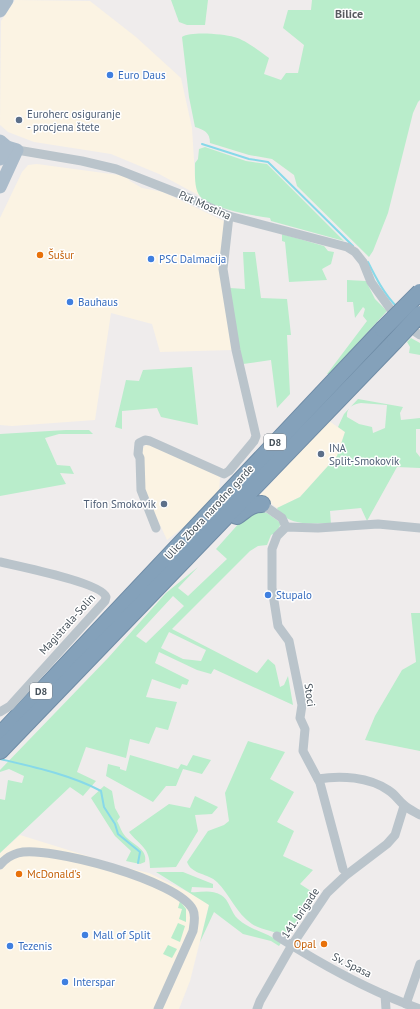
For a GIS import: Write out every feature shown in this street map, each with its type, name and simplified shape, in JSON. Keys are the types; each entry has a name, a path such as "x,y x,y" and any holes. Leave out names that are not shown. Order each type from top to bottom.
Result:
{"highway":[{"name":"Ulica Zbora narodne garde","path":"0,751 5,735 383,329 420,292"},
{"name":"Ulica Zbora narodne garde","path":"5,735 219,524 420,314"},
{"path":"219,524 238,516 248,507 255,504 262,504"}],"main road":[{"path":"0,11 7,0"},
{"path":"0,159 8,146"},
{"path":"0,187 8,146"}],"street":[{"name":"Put Mostina","path":"8,146 82,160 116,169 180,194 229,216 347,247 355,252 363,262 371,282 399,321 420,335"},
{"path":"156,528 141,490 140,458 138,454 139,443 145,440 150,441 222,474 226,473 232,467 254,441 256,436 236,350 223,269 229,216"},
{"path":"262,504 282,518 286,527 324,528 378,524 420,528"},
{"name":"Stoci","path":"286,527 277,536 272,549 272,588 278,626 289,641 302,705 300,718 306,730 303,751 318,779"},
{"name":"Magistrala-Solin","path":"0,562 85,583 102,591 106,597 105,600 10,706 0,712"},
{"path":"343,869 340,851 327,815 318,779 330,777 358,778 388,789 397,796 404,806 420,815"},
{"name":"141. brigade","path":"257,1009 260,1001 292,945 327,893 387,844 395,835 404,806"},
{"path":"0,865 18,853 54,853 111,867 170,890 189,904 193,910 195,919 193,931 158,1009"},
{"name":"Sv. Spasa","path":"278,936 326,966 385,995 420,1009"},
{"path":"406,1004 420,964"},
{"path":"385,995 386,1009"}],"shaded area":[{"name":"Euro Daus","path":"15,0 90,1 136,37 181,78 192,128 195,176 200,196 159,174 111,154 34,142 8,132 0,125 1,21"},
{"path":"37,164 126,176 130,181 142,188 163,192 224,221 233,350 160,352 152,324 111,313 95,420 12,426 0,425 0,218 22,172 28,165"},
{"path":"329,421 345,432 337,456 300,497 277,508 260,495"},
{"path":"147,444 220,477 219,493 194,519 167,540 143,484 142,449"},
{"name":"Mall of Split","path":"20,835 123,867 149,873 198,897 209,905 190,981 179,1009 0,1009 0,853"}],"green space":[{"path":"171,0 208,0 205,25 187,25 179,22"},
{"path":"312,0 420,0 420,100 413,113 388,213 373,251 369,257 297,186 294,175 272,159 249,155 210,143 208,134 195,127 189,97 182,37 192,34 215,34 239,38 269,58 264,74 281,80 286,73 298,73 304,45 283,28 288,10 311,10"},
{"path":"205,147 246,161 267,164 344,241 271,221 270,218 221,207 204,200 199,195 196,188 195,163 198,159 199,149"},
{"path":"282,234 324,246 328,251 334,252 331,264 322,269 327,280 289,282 285,242 282,241"},
{"path":"243,252 255,252 261,298 287,299 291,335 287,335 290,394 277,408 271,360 243,364 239,350 230,288 245,289"},
{"path":"347,280 366,281 375,299 387,311 329,374 327,374 367,321 363,316 365,309 363,307 355,318 353,302 347,302"},
{"path":"411,338 420,343 420,355 409,353 410,347 407,342"},
{"path":"192,367 198,425 161,417 157,408 122,411 122,429 115,427 126,380 139,381 143,370"},
{"path":"358,399 403,407 400,413 401,420 420,418 420,429 416,429 416,452 420,457 420,468 397,467 367,521 361,508 330,511 331,524 308,524 287,518 277,508 300,497 337,456 345,432 338,427 344,414","holes":["355,404 387,405 385,428 373,433 372,427 359,424 347,417 349,409"]},
{"path":"89,430 93,434 59,434 45,438 57,465 70,466 74,474 60,473 66,484 0,496 0,434"},
{"path":"258,511 267,513 281,523 277,532 271,535 267,545 258,546 250,551 172,629 257,673 268,659 275,665 280,687 284,685 288,676 293,705 214,669 211,674 197,670 159,652 155,663 189,680 187,685 182,684 180,689 152,679 146,697 177,702 168,730 156,727 149,744 130,739 126,758 86,747 77,772 96,781 83,796 70,787 0,853 0,799 5,800 8,780 22,783 24,776 9,769 0,772 0,770 108,658 166,593 198,567 178,588 188,596 227,559 216,549 241,521","holes":["173,596 184,606 146,643 136,636","169,632 206,650 201,661 183,659 161,648"]},
{"path":"411,613 420,613 420,751 365,740 375,716 402,670 416,662"},
{"path":"248,741 285,752 270,779 294,792 277,822 294,831 283,856 313,870 300,884 314,893 286,938 278,933 260,928 246,920 217,882 196,872 187,862 208,831 224,825 229,821 225,793"},
{"path":"130,755 178,769 181,764 187,766 193,755 211,760 202,774 183,769 176,786 166,786 153,802 106,776 108,764 120,767 120,769 126,771"},
{"path":"104,786 112,791 115,808 120,817 117,821 122,832 140,848 144,854 145,862 140,864 126,861 131,851 115,836 91,798"},
{"path":"195,796 218,807 212,814 195,815 198,831 176,867 150,868 150,861 144,847 129,832 169,804 190,808"},
{"path":"156,872 183,872 213,884 213,888 192,887 191,892 209,892 221,895 224,897 238,919 243,923 271,936 281,943 279,946 271,941 243,934 214,912 200,942 209,905"},
{"path":"180,901 186,909 186,922 179,919 182,909 178,908"},
{"path":"178,923 185,926 180,942 171,938"},
{"path":"168,945 177,949 172,958 163,954"}],"waterway":[{"path":"202,144 249,159 268,162 353,246"},
{"path":"368,262 384,291 397,307"},
{"path":"0,759 65,776 101,791 104,807 115,824 118,834 140,852 138,863"}],"place":[{"name":"Euro Daus","path":"110,75"},
{"name":"Euroherc osiguranje - procjena štete","path":"19,120"},
{"name":"Šušur","path":"40,255"},
{"name":"PSC Dalmacija","path":"151,259"},
{"name":"Bauhaus","path":"70,302"},
{"name":"INA Split-Smokovik","path":"321,454"},
{"name":"Tifon Smokovik","path":"164,504"},
{"name":"Stupalo","path":"268,595"},
{"name":"McDonald's","path":"19,874"},
{"name":"Mall of Split","path":"85,935"},
{"name":"Opal","path":"324,944"},
{"name":"Tezenis","path":"10,946"},
{"name":"Interspar","path":"65,982"}],"district":[{"name":"Bilice","path":"349,14"}]}
